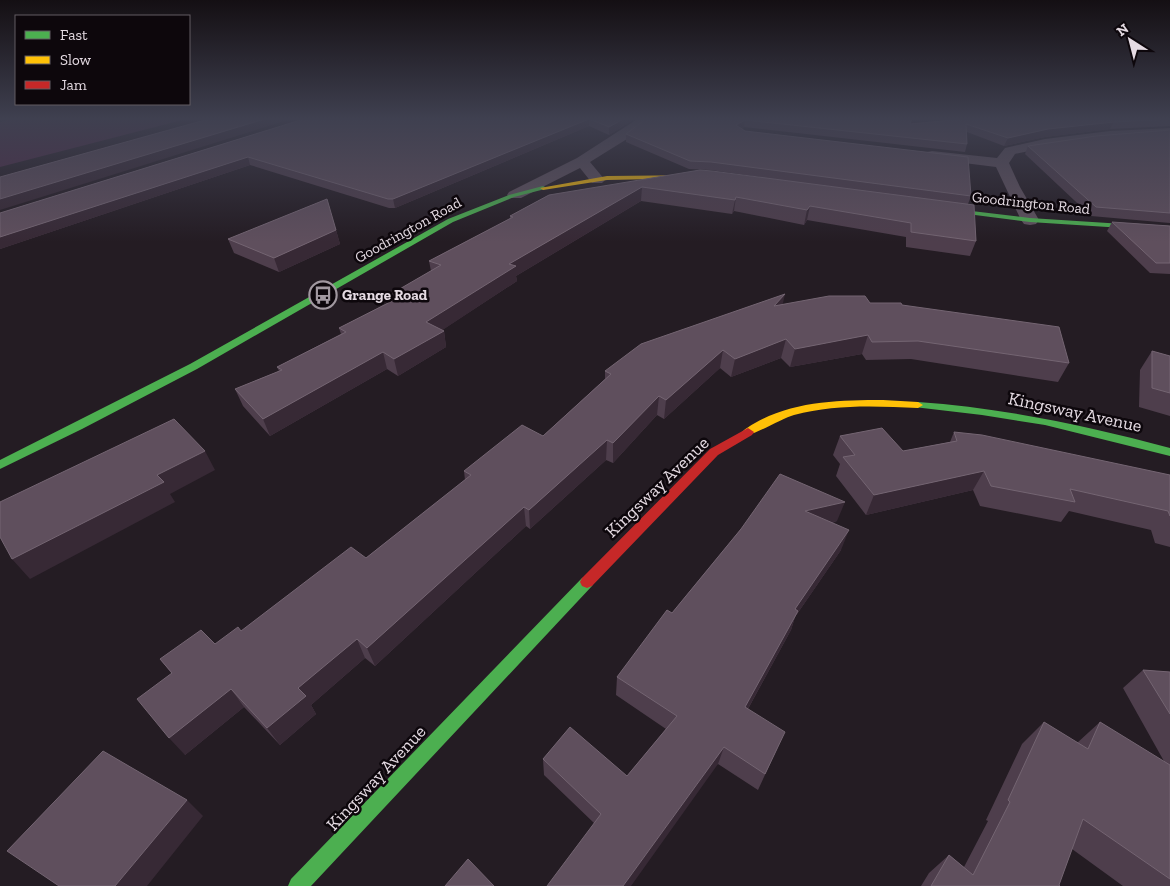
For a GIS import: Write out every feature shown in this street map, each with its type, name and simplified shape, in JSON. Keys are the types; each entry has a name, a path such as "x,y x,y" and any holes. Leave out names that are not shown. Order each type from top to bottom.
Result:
{"street":[{"path":"515,195 585,159"},
{"path":"970,159 1002,163"},
{"path":"1004,159 1002,163 1012,187 1030,220"},
{"path":"582,161 597,180"},
{"name":"Goodrington Road","path":"0,465 119,408 241,341 443,225 515,195 559,185 597,180 654,175 710,177"},
{"name":"Goodrington Road","path":"927,207 1030,220 1170,228"},
{"name":"Kingsway Avenue","path":"298,886 560,610 714,452 772,418 822,405 893,403 953,407 1020,416 1113,436 1170,452"}],"shaded area":[{"path":"0,159 30,159 0,167"}],"building":[{"path":"63,159 131,159 0,199 0,177"},
{"path":"173,159 241,159 0,237 0,213"},
{"path":"256,159 490,159 393,199"},
{"path":"686,159 968,159 971,196 711,162"},
{"path":"1043,159 1170,159 1170,213 1096,207"},
{"path":"700,170 974,205 976,241 911,232 911,223 810,206 807,210 736,197 735,200 642,187 509,264 516,266 426,322 444,331 394,359 383,352 263,419 235,389 282,370 277,367 346,332 339,328 400,297 391,294 441,265 429,261 513,217 510,216 549,195"},
{"path":"327,199 336,230 274,258 228,239"},
{"path":"1112,222 1170,226 1170,263 1156,263"},
{"path":"785,294 774,306 829,296 865,296 870,303 901,303 902,305 1059,327 1069,363 918,341 872,342 868,335 795,349 786,339 735,359 723,350 666,400 659,396 613,443 607,440 529,510 524,507 367,648 357,639 298,688 306,696 267,728 231,689 169,738 137,699 172,673 160,659 201,630 215,644 238,627 241,631 351,547 366,558 471,475 464,471 522,425 543,436 611,374 605,371 641,344"},
{"path":"1152,351 1170,356 1170,393 1152,388"},
{"path":"174,419 205,451 157,475 164,482 12,559 0,537 0,502"},
{"path":"882,428 903,451 957,441 954,432 982,435 1170,475 1170,516 1168,511 1070,489 1075,502 991,486 984,471 874,495 843,457 855,455 840,436"},
{"path":"780,474 845,502 805,511 849,530 795,609 798,611 745,707 785,732 765,774 724,747 623,886 547,886 601,814 543,759 570,727 627,776 677,716 617,677 667,610 672,613 741,529"},
{"path":"1143,670 1170,672 1170,714"},
{"path":"1044,722 1088,749 1100,722 1170,765 1170,879 1083,819 1060,886 931,886 949,855 973,875 1010,802 1008,800"},
{"path":"103,751 187,800 115,886 59,886 7,851"},
{"path":"468,859 494,886 445,886"}],"traffic: fast":[{"path":"0,465 194,367 421,236 481,207 511,196 543,188"},
{"path":"938,209 1030,220 1170,229"},
{"path":"918,405 1014,416 1108,436 1170,452"},
{"path":"298,886 587,582"}],"traffic: slow":[{"path":"543,188 607,178 702,177"},
{"path":"748,432 788,413 824,406 863,403 918,405"}],"traffic: jam":[{"path":"587,582 714,452 748,432"}],"place":[{"name":"Grange Road","path":"323,295"}]}
